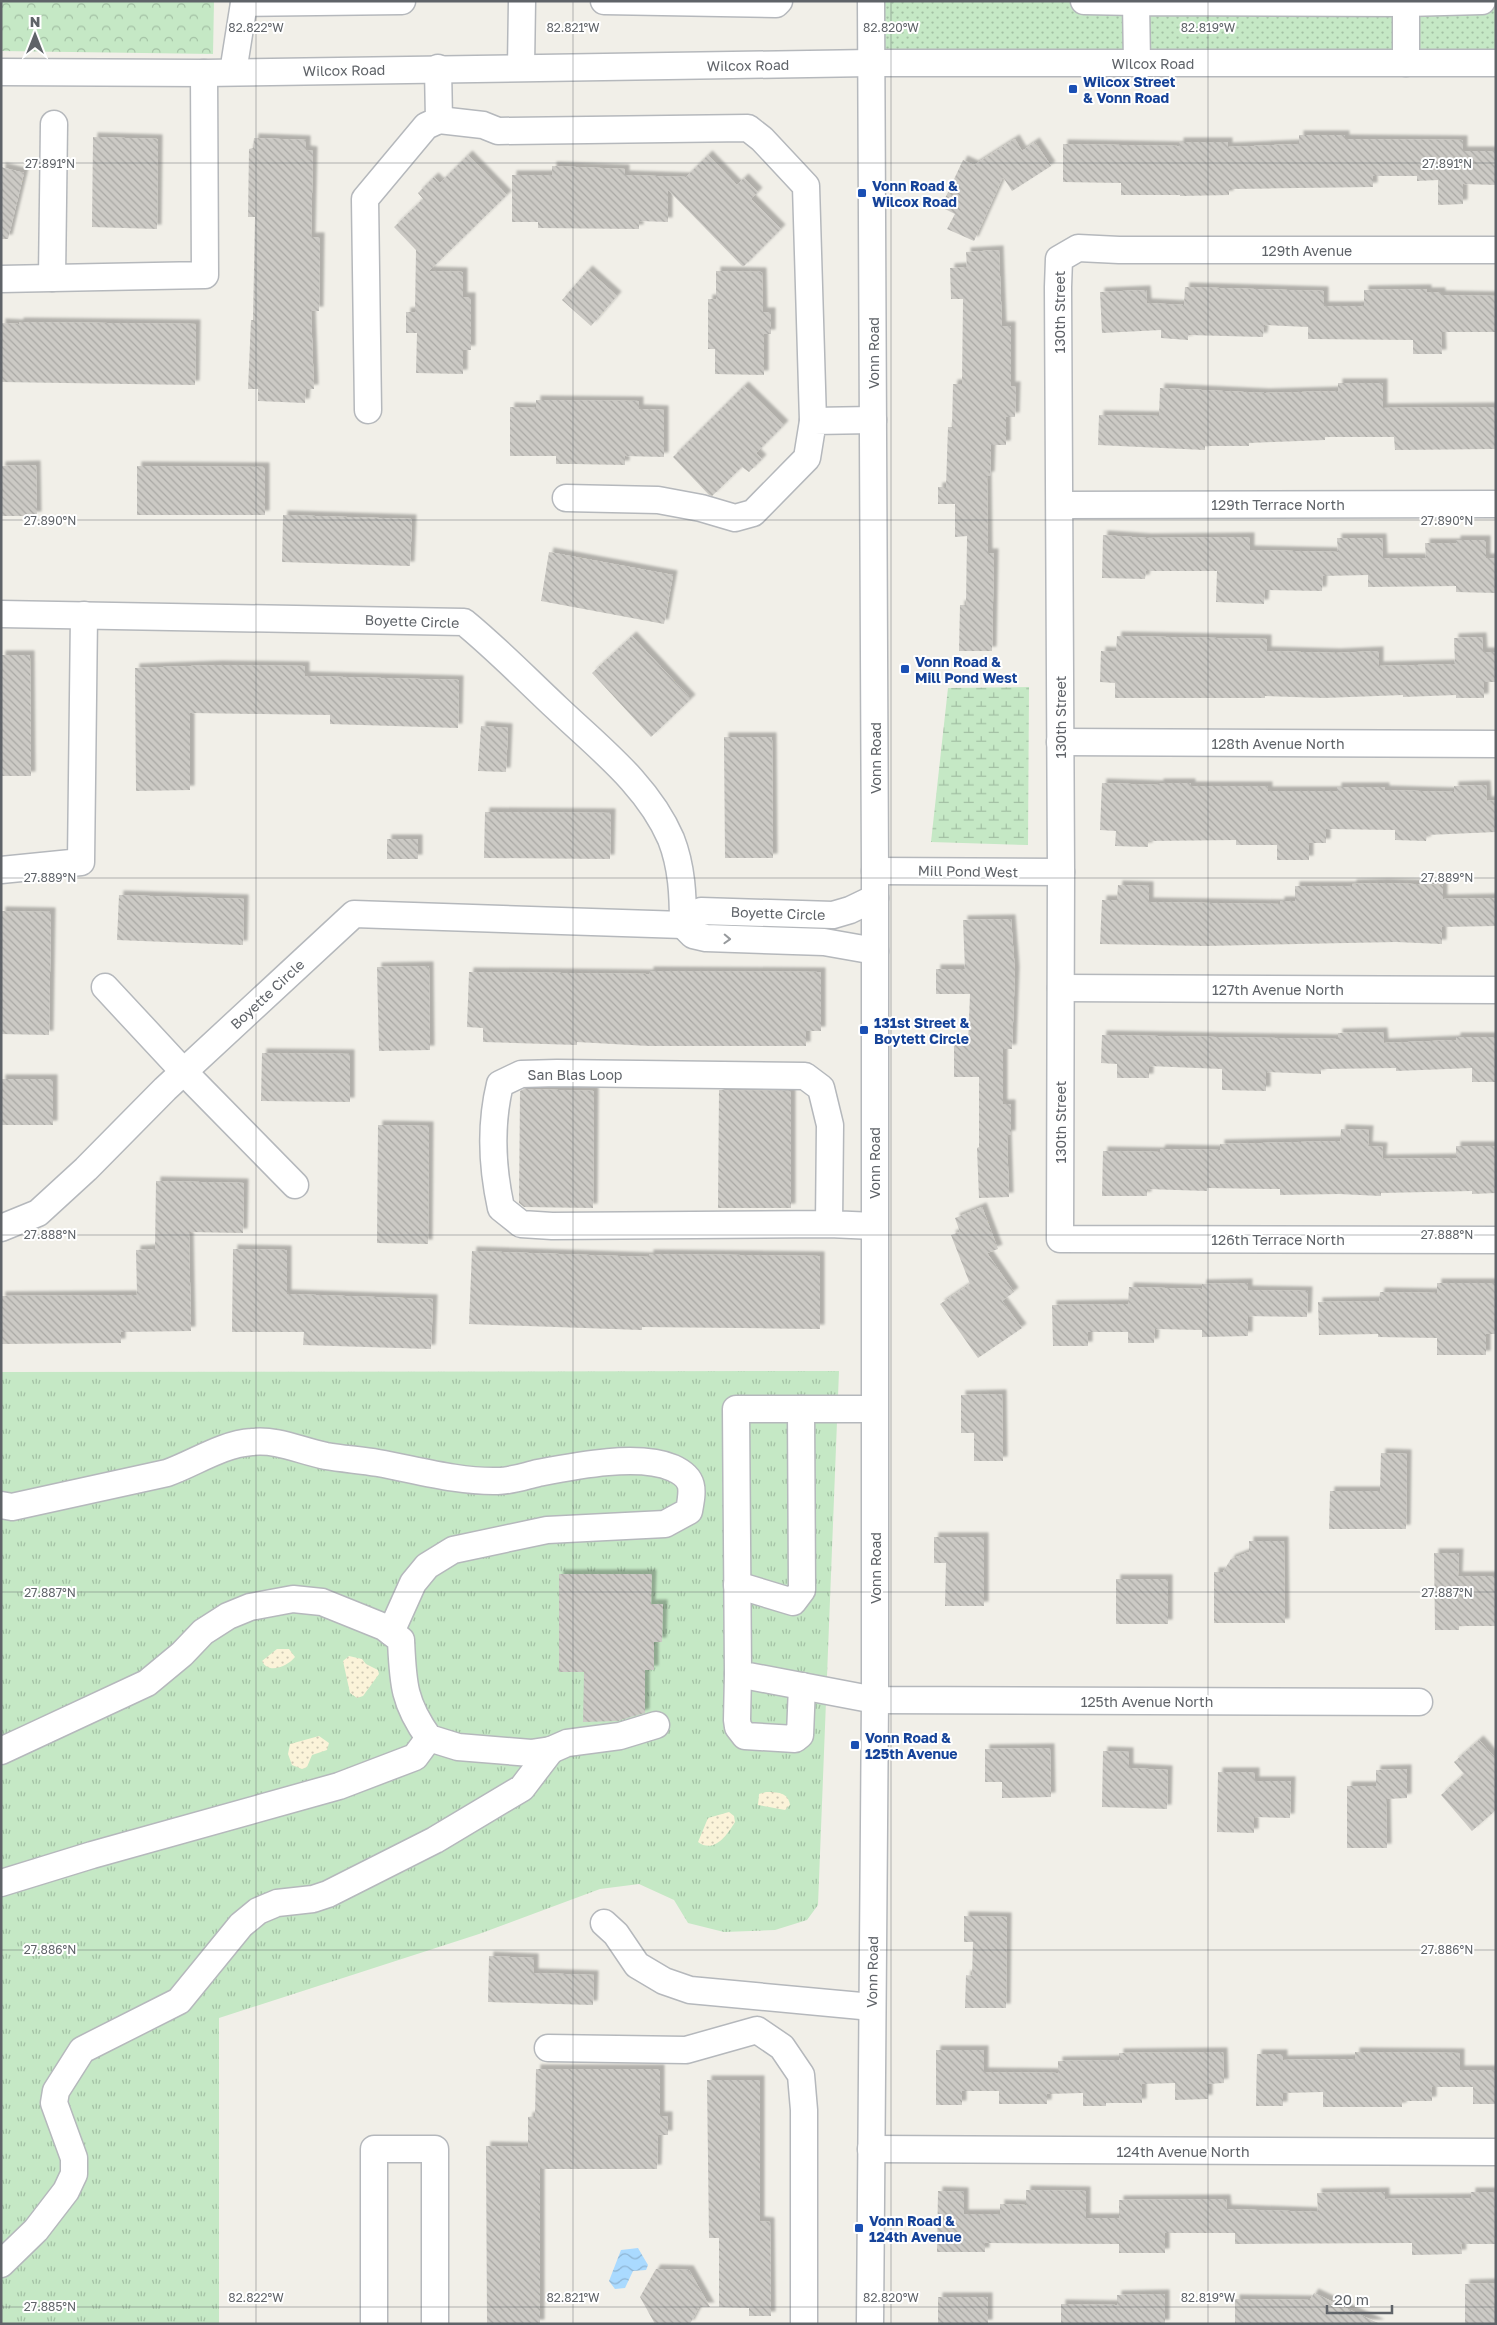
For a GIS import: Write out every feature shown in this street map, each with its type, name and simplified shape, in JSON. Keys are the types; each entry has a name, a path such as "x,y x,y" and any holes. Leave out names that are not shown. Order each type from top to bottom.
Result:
{"street":[{"path":"233,72 244,2 402,1"},
{"path":"521,67 522,1"},
{"path":"604,1 776,4 779,1"},
{"name":"Vonn Road","path":"870,2324 875,1700 875,871 871,1"},
{"path":"1084,1 1406,3 1482,1"},
{"path":"1136,2 1137,63"},
{"path":"1406,3 1406,64"},
{"name":"Wilcox Road","path":"1,72 204,73 871,63 1496,64"},
{"path":"438,68 439,120"},
{"path":"1,279 205,275 204,73"},
{"path":"368,410 365,199 426,126 439,120 483,125 498,131 748,128 762,139 806,186 813,422 807,458 753,513 735,518 701,508 658,500 566,498"},
{"path":"52,278 54,124"},
{"name":"130th Street","path":"1060,1239 1059,259 1078,248 1119,250"},
{"name":"129th Avenue","path":"1119,250 1496,250"},
{"path":"813,422 873,420"},
{"name":"129th Terrace North","path":"1060,505 1496,504"},
{"name":"Boyette Circle","path":"1,614 464,622 502,653 557,708 596,743 649,800 671,839 682,883 683,925"},
{"path":"1,870 81,862 84,616"},
{"name":"128th Avenue North","path":"1060,742 1496,744"},
{"name":"Mill Pond West","path":"875,871 1061,872"},
{"name":"Boyette Circle","path":"683,925 691,915 701,911 833,914 850,910 875,898"},
{"name":"Boyette Circle","path":"1,1228 38,1213 184,1072 354,914 683,925 693,934 706,938 824,942 875,951"},
{"path":"105,987 184,1072 295,1185"},
{"name":"127th Avenue North","path":"1060,988 1496,990"},
{"name":"San Blas Loop","path":"829,1224 830,1125 821,1088 805,1076 557,1073 520,1074 500,1084 494,1106 494,1173 500,1208 520,1224 552,1226 829,1224 874,1226"},
{"name":"126th Terrace North","path":"1060,1239 1496,1240"},
{"path":"802,1686 800,1735 796,1739 745,1736 738,1727 736,1409 874,1409"},
{"path":"737,1585 793,1602 802,1590 800,1409"},
{"path":"1,1505 12,1507 167,1473 192,1464 222,1448 253,1442 285,1444 326,1456 376,1463 465,1480 500,1482 583,1464 626,1462 653,1463 671,1467 687,1476 693,1490 690,1511 665,1524 547,1530 453,1550 427,1566 413,1583 391,1632"},
{"path":"1,1751 147,1683 182,1654 203,1632 228,1616 250,1607 293,1599 322,1602 384,1627 401,1640 402,1682 408,1701 429,1738 458,1747 531,1754 551,1750 567,1743 620,1736 656,1725"},
{"name":"125th Avenue North","path":"738,1674 875,1700 1419,1702"},
{"path":"1,1883 92,1855 339,1786 416,1757 429,1738"},
{"path":"1,2264 36,2230 66,2191 74,2174 74,2158 54,2103 56,2091 82,2050 179,2001 242,1925 258,1911 277,1903 313,1899 328,1894 435,1840 522,1788 551,1750"},
{"path":"604,1923 616,1934 637,1965 664,1982 690,1990 872,2007"},
{"path":"548,2048 686,2050 757,2030 782,2047 801,2075 804,2110 804,2324"},
{"path":"374,2324 374,2149 435,2149 435,2324"},
{"name":"124th Avenue North","path":"871,2149 1496,2152"}],"green space":[{"path":"1,1 214,1 213,54 1,51"},
{"path":"885,1 1496,1 1496,51 884,50"},
{"path":"1029,687 1028,845 931,842 948,688"},
{"path":"839,1371 818,1905 807,1920 775,1930 724,1932 688,1923 674,1900 639,1884 600,1889 479,1934 219,2018 219,2324 1,2324 1,1372"}],"sand":[{"path":"277,1649 289,1649 295,1657 283,1666 269,1668 262,1661"},
{"path":"349,1656 362,1659 366,1664 378,1670 379,1674 363,1696 357,1698 350,1693 343,1661"},
{"path":"319,1736 329,1743 327,1750 312,1755 307,1767 302,1769 292,1765 288,1754 290,1744"},
{"path":"766,1792 784,1795 787,1797 790,1805 785,1810 758,1805 759,1794"},
{"path":"729,1812 734,1816 735,1822 720,1841 709,1846 698,1842 708,1818"}],"water":[{"path":"638,2248 648,2265 646,2270 633,2271 625,2288 615,2289 609,2281 621,2250"}],"building":[{"path":"1299,135 1345,135 1345,139 1463,140 1463,151 1496,151 1496,185 1463,184 1463,204 1438,205 1438,180 1417,181 1417,176 1373,176 1373,187 1229,189 1229,195 1180,196 1121,195 1121,183 1063,182 1063,144 1179,146 1179,142 1228,142 1228,147 1299,144"},
{"path":"93,137 158,139 157,229 92,227"},
{"path":"254,138 306,140 306,150 313,151 311,237 320,237 319,311 311,311 314,389 306,389 305,403 258,401 258,389 248,389 251,320 253,320 255,217 248,217 249,149 253,148"},
{"path":"1015,139 1022,151 1035,142 1051,166 1012,191 1003,177 974,241 947,229 955,214 941,207 963,160 974,165"},
{"path":"468,155 507,195 429,271 463,272 463,297 471,297 471,350 463,350 463,374 416,373 417,333 406,333 406,312 415,312 416,250 394,227 423,199 418,193 434,177 440,183"},
{"path":"708,155 737,185 744,178 758,192 751,199 781,229 743,267 668,190 668,222 639,221 639,229 538,228 538,222 512,222 512,175 552,175 552,166 625,169 625,175 686,177"},
{"path":"1,167 24,173 8,239 1,239"},
{"path":"999,250 1002,326 1011,326 1011,386 1016,386 1015,417 1006,417 1006,445 991,445 990,476 987,476 988,553 994,553 992,651 959,651 960,605 966,605 967,536 955,537 955,504 938,504 938,487 946,487 948,427 952,427 953,384 962,384 963,299 951,299 950,268 967,267 966,252"},
{"path":"588,270 617,296 591,326 562,300"},
{"path":"716,271 762,272 763,312 771,312 771,334 764,334 764,375 715,374 715,349 708,349 708,299 716,299"},
{"path":"1185,287 1324,291 1324,306 1364,306 1364,290 1427,289 1427,292 1441,292 1441,295 1496,296 1496,332 1441,332 1442,354 1413,354 1413,340 1308,339 1308,327 1264,325 1263,337 1188,335 1188,340 1161,338 1161,330 1102,333 1100,292 1146,290 1147,303 1184,305"},
{"path":"19,322 196,324 195,385 1,382 1,323 19,324"},
{"path":"1338,383 1383,383 1383,408 1496,407 1496,449 1395,450 1394,437 1325,437 1325,440 1249,443 1249,446 1205,446 1205,450 1098,445 1099,415 1159,416 1160,388 1265,393 1338,391"},
{"path":"744,386 784,425 756,453 762,459 749,472 742,467 712,496 673,457"},
{"path":"536,400 639,401 639,409 664,410 664,457 625,456 625,465 556,464 556,456 510,456 510,407 536,408"},
{"path":"36,465 37,516 1,516 1,466"},
{"path":"137,466 265,467 265,515 137,515"},
{"path":"283,515 412,519 410,566 282,562"},
{"path":"1103,535 1147,538 1250,537 1250,550 1338,552 1337,538 1382,538 1383,558 1426,558 1425,543 1456,543 1456,540 1486,540 1486,558 1496,558 1496,593 1456,592 1456,586 1368,587 1368,575 1323,576 1322,591 1265,590 1264,604 1216,602 1217,571 1146,571 1145,579 1102,578"},
{"path":"549,552 673,575 664,624 541,601"},
{"path":"632,636 691,699 651,737 592,673"},
{"path":"1117,636 1267,639 1267,651 1336,653 1379,651 1379,666 1455,664 1454,638 1482,637 1483,652 1496,652 1496,682 1484,682 1484,698 1456,698 1456,695 1403,697 1403,695 1324,698 1265,696 1265,698 1115,698 1115,683 1100,682 1101,651 1116,652"},
{"path":"1,655 30,655 31,776 1,776"},
{"path":"218,665 305,666 305,676 459,680 458,728 330,724 330,715 190,713 190,790 136,791 135,668"},
{"path":"481,726 508,728 506,772 478,771"},
{"path":"724,737 772,737 773,858 725,858"},
{"path":"1102,783 1159,785 1159,783 1191,783 1191,786 1268,786 1268,791 1337,791 1337,787 1385,787 1385,790 1454,792 1454,786 1486,785 1487,801 1496,800 1496,832 1427,835 1426,841 1395,840 1395,830 1326,829 1326,843 1309,843 1309,860 1277,860 1277,845 1236,845 1236,840 1148,841 1148,847 1115,846 1116,831 1100,830"},
{"path":"485,812 611,813 610,859 484,858"},
{"path":"387,839 418,839 418,859 387,859"},
{"path":"1352,884 1443,885 1443,899 1496,898 1496,926 1442,927 1442,944 1396,942 1206,946 1100,944 1102,900 1117,900 1118,885 1149,886 1149,902 1280,904 1280,901 1295,901 1295,886 1352,886"},
{"path":"119,895 244,899 243,945 117,940"},
{"path":"1,911 51,912 49,1035 1,1034"},
{"path":"1011,919 1015,971 1012,1049 1003,1049 1003,1104 1011,1104 1011,1135 1007,1135 1009,1197 979,1198 977,1148 979,1147 979,1077 954,1077 954,1045 968,1045 970,994 936,994 936,969 965,969 963,920"},
{"path":"429,966 430,1050 379,1051 377,967"},
{"path":"649,971 821,972 821,1031 806,1031 806,1046 649,1046 577,1042 577,1045 483,1042 483,1028 467,1027 469,972 649,974"},
{"path":"1383,1032 1384,1043 1456,1040 1456,1037 1496,1037 1496,1082 1472,1082 1472,1068 1396,1071 1396,1068 1321,1069 1321,1074 1266,1072 1266,1091 1222,1090 1222,1069 1149,1066 1149,1078 1117,1078 1117,1064 1101,1063 1102,1035 1338,1039 1338,1033"},
{"path":"262,1053 350,1054 350,1102 261,1101"},
{"path":"1,1079 53,1079 53,1125 1,1125"},
{"path":"524,1089 594,1091 593,1208 524,1207 519,1203 520,1091"},
{"path":"719,1090 791,1091 791,1208 718,1208"},
{"path":"378,1125 429,1126 428,1244 377,1243"},
{"path":"1341,1129 1369,1130 1368,1146 1383,1147 1382,1159 1456,1158 1456,1146 1496,1146 1496,1193 1472,1194 1472,1191 1381,1193 1381,1196 1339,1194 1280,1195 1280,1189 1207,1188 1207,1191 1147,1189 1147,1196 1102,1196 1103,1151 1160,1152 1161,1149 1220,1150 1220,1144 1340,1141"},
{"path":"156,1181 244,1183 243,1233 189,1232 191,1331 121,1332 121,1343 1,1344 1,1296 137,1295 136,1250 155,1249"},
{"path":"982,1207 998,1249 987,1253 1014,1292 1002,1301 1022,1328 978,1358 940,1304 970,1284 951,1235 960,1232 955,1218"},
{"path":"233,1249 287,1250 287,1294 433,1299 431,1349 303,1345 304,1332 232,1332"},
{"path":"472,1251 649,1257 649,1254 820,1256 820,1329 642,1327 642,1330 469,1324"},
{"path":"1248,1283 1248,1290 1308,1291 1307,1317 1248,1316 1248,1336 1202,1337 1202,1330 1155,1329 1154,1343 1128,1343 1128,1332 1088,1332 1088,1346 1053,1346 1052,1305 1128,1304 1129,1287 1202,1289 1202,1284"},
{"path":"1437,1283 1496,1283 1496,1334 1486,1334 1486,1355 1437,1355 1437,1338 1378,1337 1378,1334 1319,1335 1318,1302 1379,1301 1380,1292 1437,1293"},
{"path":"1002,1394 1003,1461 974,1461 974,1433 961,1433 961,1395"},
{"path":"1381,1453 1407,1454 1406,1529 1329,1529 1330,1491 1380,1491"},
{"path":"934,1537 984,1537 984,1606 945,1606 946,1563 934,1563"},
{"path":"1249,1541 1284,1541 1285,1623 1214,1623 1214,1572 1223,1572 1231,1559 1249,1552"},
{"path":"1434,1553 1459,1553 1458,1576 1496,1576 1496,1626 1459,1626 1459,1630 1435,1630"},
{"path":"559,1574 652,1574 651,1604 663,1604 662,1642 654,1642 654,1670 645,1670 645,1713 617,1721 583,1722 584,1672 559,1672"},
{"path":"1116,1579 1168,1579 1168,1624 1116,1624"},
{"path":"1479,1740 1496,1759 1496,1810 1472,1831 1441,1795 1464,1774 1454,1762"},
{"path":"1050,1748 1051,1797 1002,1798 1002,1782 985,1782 985,1749"},
{"path":"1103,1751 1129,1752 1129,1768 1168,1770 1167,1809 1102,1807"},
{"path":"1407,1769 1407,1798 1386,1799 1387,1848 1347,1848 1347,1786 1376,1786 1376,1770"},
{"path":"1218,1772 1255,1772 1255,1781 1291,1781 1290,1818 1254,1817 1254,1833 1217,1832"},
{"path":"964,1916 1007,1917 1006,2008 965,2008 966,1975 972,1976 973,1942 964,1942"},
{"path":"489,1956 534,1958 534,1973 594,1975 593,2005 488,2002"},
{"path":"936,2050 984,2050 984,2072 1058,2073 1058,2061 1119,2060 1119,2053 1223,2052 1224,2083 1208,2084 1208,2099 1175,2100 1175,2083 1142,2084 1142,2103 1106,2103 1106,2106 1083,2106 1083,2093 1047,2094 1047,2104 999,2104 999,2091 962,2091 962,2105 936,2105"},
{"path":"1355,2052 1460,2053 1460,2070 1496,2070 1496,2104 1473,2104 1473,2087 1432,2087 1432,2101 1402,2101 1402,2107 1323,2107 1323,2092 1283,2093 1283,2106 1256,2106 1257,2054 1283,2054 1283,2060 1355,2059"},
{"path":"536,2069 660,2069 660,2116 668,2116 668,2135 658,2135 657,2169 540,2169 540,2324 487,2324 486,2146 528,2147 528,2117 535,2116"},
{"path":"707,2080 760,2080 760,2221 770,2222 771,2316 749,2316 749,2308 719,2307 719,2238 709,2238"},
{"path":"1026,2190 1086,2191 1086,2218 1119,2218 1119,2200 1226,2199 1227,2209 1318,2212 1317,2193 1385,2192 1385,2199 1471,2198 1471,2192 1496,2192 1496,2244 1461,2244 1462,2254 1412,2255 1412,2243 1235,2244 1235,2233 1165,2233 1165,2253 1119,2253 1119,2244 985,2243 985,2252 937,2252 938,2191 964,2192 964,2214 1000,2214 1000,2204 1026,2205"},
{"path":"656,2269 689,2270 710,2307 699,2307 690,2324 655,2324 640,2297"},
{"path":"1496,2283 1496,2324 1465,2324 1465,2284"},
{"path":"1314,2293 1380,2324 1235,2324 1235,2299 1310,2300"},
{"path":"1165,2294 1165,2324 1061,2324 1061,2304 1117,2305 1117,2295"},
{"path":"938,2297 988,2297 988,2324 938,2324"}],"place":[{"name":"Wilcox Street & Vonn Road","path":"1073,89"},
{"name":"Vonn Road & Wilcox Road","path":"862,193"},
{"name":"Vonn Road & Mill Pond West","path":"905,669"},
{"name":"131st Street & Boytett Circle","path":"864,1030"},
{"name":"Vonn Road & 125th Avenue","path":"855,1745"},
{"name":"Vonn Road & 124th Avenue","path":"859,2228"}]}
